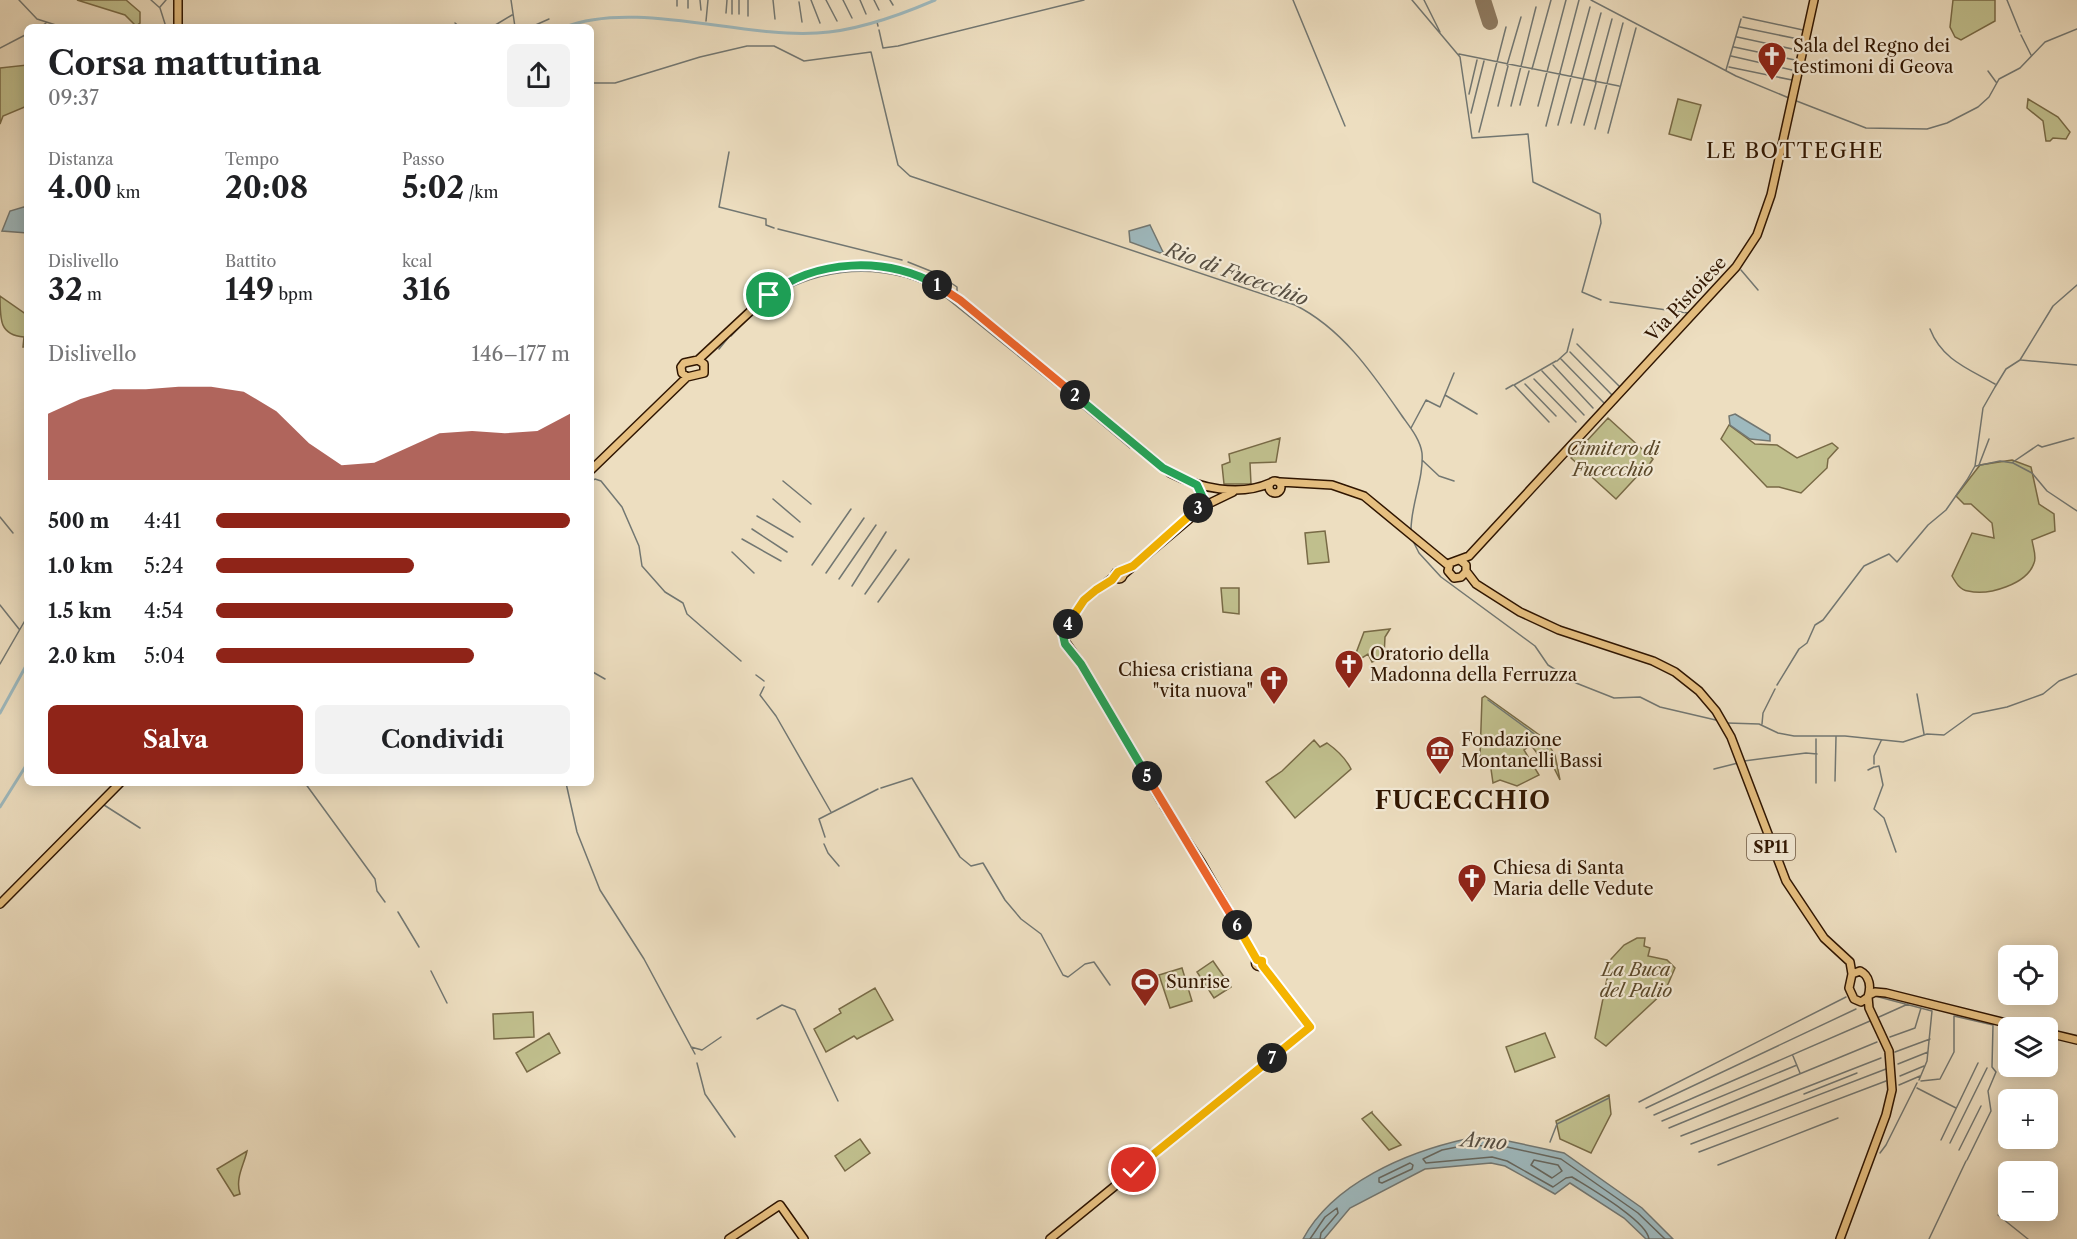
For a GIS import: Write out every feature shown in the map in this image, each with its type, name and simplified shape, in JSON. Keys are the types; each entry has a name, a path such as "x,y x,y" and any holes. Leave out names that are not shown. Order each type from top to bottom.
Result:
{"main road":[{"path":"178,0 178,24"},
{"name":"Via Pistoiese","path":"1454,562 1468,556 1736,267 1750,247 1771,195 1814,0"},
{"path":"769,295 802,276 849,266 884,267 921,277 960,300 1163,468 1197,485 1210,488 1262,486 1270,487 1275,493 1280,485"},
{"path":"763,292 769,295 771,302 767,307 761,309 756,306 754,300 757,295 763,292"},
{"path":"685,375 681,368 684,363 701,362 714,346 756,306"},
{"path":"594,467 685,375 704,372 701,362"},
{"path":"1270,487 1274,481 1280,485 1322,484 1351,490 1372,501 1438,554 1466,569"},
{"path":"1197,485 1203,498"},
{"path":"1196,512 1210,488"},
{"path":"1210,488 1212,501"},
{"path":"1050,1239 1310,1027 1259,963 1201,862 1163,803 1081,664 1065,644 1063,633 1084,600 1212,501 1247,488"},
{"path":"1459,578 1466,569 1468,556"},
{"path":"1454,562 1450,575 1476,584"},
{"name":"SP11","path":"1466,569 1476,584 1510,608 1538,622 1668,668 1700,691 1724,722 1786,881 1813,924 1851,964 1852,974 1849,988 1858,1002 1864,1002 1875,992 1886,993 1998,1021"},
{"path":"0,904 117,786"},
{"name":"SP11","path":"1842,954 1863,968 1868,980"},
{"name":"SP11","path":"1852,974 1860,971 1875,988 1886,993"},
{"path":"1840,1239 1891,1095 1889,1051 1872,1015 1868,980"},
{"path":"1858,1002 1872,1015"},
{"path":"2058,1035 2077,1040"},
{"path":"729,1239 780,1205 804,1239"}],"green space":[{"path":"77,0 126,0 140,12 140,23 134,24 125,15"},
{"path":"1953,0 1995,0 1995,21 1961,40 1955,37 1950,27"},
{"path":"24,65 24,107 3,116 0,124 0,68"},
{"path":"1678,99 1701,105 1691,140 1669,134"},
{"path":"2028,99 2058,117 2070,132 2066,139 2053,138 2046,141 2043,121 2027,108"},
{"path":"0,296 24,313 24,337 16,336 6,330 0,313"},
{"name":"Cimitero di Fucecchio","path":"1608,418 1653,459 1644,472 1642,471 1616,499 1571,458"},
{"path":"1729,425 1755,444 1777,445 1797,458 1832,443 1838,448 1828,459 1827,468 1801,493 1779,487 1767,487 1721,439"},
{"path":"1280,438 1276,462 1250,463 1251,484 1224,484 1222,465 1230,462 1229,454"},
{"path":"2012,460 2031,467 2039,504 2054,514 2055,531 2032,540 2035,561 2024,577 1996,590 1977,592 1965,590 1958,586 1952,576 1972,533 1994,538 1992,523 1971,504 1964,504 1956,496 1980,465"},
{"path":"1325,531 1329,562 1308,564 1305,533"},
{"path":"1221,588 1239,588 1239,614 1223,612"},
{"path":"1390,629 1385,637 1384,657 1372,662 1368,654 1354,663 1364,632"},
{"path":"1485,696 1545,739 1555,755 1560,780 1549,758 1545,761 1540,752 1537,753 1531,745 1524,750 1539,775 1517,786 1500,780 1493,783 1490,762 1481,767 1477,763 1480,757 1482,698"},
{"path":"1314,740 1320,747 1327,743 1334,748 1351,769 1295,818 1266,782 1282,771"},
{"name":"La Buca del Palio","path":"1637,938 1645,938 1644,946 1650,948 1648,956 1667,960 1675,968 1665,991 1606,1046 1595,1038 1611,959 1624,945"},
{"path":"1213,961 1231,987 1214,998 1197,972"},
{"path":"1182,968 1192,1001 1170,1008 1159,975"},
{"path":"875,988 893,1020 857,1039 854,1036 826,1052 814,1029 841,1013 839,1009"},
{"path":"533,1012 534,1037 494,1039 493,1014"},
{"path":"549,1033 560,1053 527,1072 516,1053"},
{"path":"1545,1033 1555,1057 1515,1072 1506,1047"},
{"path":"1609,1095 1611,1114 1591,1153 1560,1139 1556,1121"},
{"path":"1372,1112 1401,1145 1389,1150 1362,1119"},
{"path":"860,1139 870,1153 845,1171 835,1156"},
{"path":"247,1151 239,1177 240,1194 234,1196 217,1169"}],"water":[{"path":"24,207 24,233 2,231 10,211"},
{"path":"1150,225 1163,252 1160,253 1130,242 1129,231"},
{"path":"1735,414 1770,435 1770,441 1750,439 1730,425 1729,416"},
{"name":"Arno","path":"1466,1139 1508,1141 1564,1153 1642,1208 1673,1239 1646,1239 1624,1218 1570,1183 1555,1194 1505,1166 1491,1163 1425,1169 1350,1208 1324,1239 1303,1239 1316,1219 1352,1186 1420,1152"}],"waterway":[{"path":"19,0 37,19 53,24"},
{"path":"151,0 160,8 165,24"},
{"path":"160,7 166,0"},
{"path":"511,0 515,24"},
{"path":"677,0 677,6"},
{"path":"688,0 688,8"},
{"path":"700,0 701,10"},
{"path":"706,21 708,0"},
{"path":"726,13 727,0"},
{"path":"732,0 732,14"},
{"path":"739,0 739,14"},
{"path":"748,0 748,16"},
{"path":"773,0 775,19"},
{"path":"811,0 820,23"},
{"path":"826,0 837,21"},
{"path":"843,0 852,18"},
{"path":"860,0 866,14"},
{"path":"874,0 879,10"},
{"path":"890,0 893,5"},
{"path":"577,24 623,17 656,18 788,33 832,32 877,22 935,0"},
{"path":"879,30 883,48 898,46 1084,0"},
{"path":"1293,0 1345,126"},
{"path":"1412,0 1460,57 1472,138 1528,134 1533,182 1600,214 1601,223 1582,292 1601,300"},
{"path":"1424,0 1440,32"},
{"path":"1532,69 1551,0"},
{"path":"1538,106 1566,0"},
{"path":"1546,126 1579,0"},
{"path":"1591,0 1736,76 1789,98"},
{"path":"2007,0 2020,32"},
{"path":"799,2 802,22"},
{"path":"1511,106 1536,7"},
{"path":"1558,125 1590,7"},
{"path":"1571,123 1601,13"},
{"path":"497,24 512,15"},
{"path":"1507,65 1521,17"},
{"path":"1743,17 1803,30"},
{"path":"538,24 549,19"},
{"path":"1595,82 1612,19"},
{"path":"1726,70 1741,19"},
{"path":"877,22 878,26"},
{"path":"1595,129 1623,23"},
{"path":"1479,132 1506,27"},
{"path":"1740,27 1798,39"},
{"path":"1608,133 1636,28"},
{"path":"1794,100 1866,128 1927,129 1947,123 1978,107 1989,97 1999,79 2020,68 2045,42 2077,29"},
{"path":"2021,35 2031,55"},
{"path":"0,48 24,36"},
{"path":"1737,37 1797,50"},
{"name":"Rio di Fucecchio","path":"594,83 615,83 700,57 747,46 774,46 804,61 871,52 898,165 910,176 1295,305 1341,338 1366,366 1419,442 1422,462 1411,530"},
{"path":"1734,47 1795,60"},
{"path":"1459,54 1619,86"},
{"path":"1731,56 1792,70"},
{"path":"1469,94 1477,60"},
{"path":"1471,113 1484,61"},
{"path":"1498,106 1508,66"},
{"path":"1729,67 1792,80"},
{"path":"1520,105 1529,71"},
{"path":"1988,71 1996,82"},
{"path":"1584,125 1596,83"},
{"path":"729,152 719,207 766,219 766,225 774,228"},
{"path":"778,229 902,260"},
{"path":"908,262 938,274 957,287 957,292"},
{"path":"1741,270 1758,290"},
{"path":"783,291 812,279 842,272 873,272 905,277"},
{"path":"908,278 922,282"},
{"path":"1777,685 1799,649 1807,643 1815,625 1823,620 1864,566 1889,554 1897,562 1928,525 1946,510 1975,466 1983,408 1995,387 2006,369 2020,360 2053,306 2077,285"},
{"path":"934,288 1057,387"},
{"path":"1610,302 1688,313"},
{"path":"731,336 751,315"},
{"path":"1557,361 1567,352 1573,329"},
{"path":"1930,329 1935,340 1949,356 1995,384"},
{"path":"719,349 728,338"},
{"path":"1577,344 1620,387"},
{"path":"1570,352 1612,395"},
{"path":"1561,359 1605,404"},
{"path":"2021,360 2077,365"},
{"path":"1549,422 1514,385 1556,361"},
{"path":"1553,365 1593,408"},
{"path":"1542,371 1584,415"},
{"path":"1411,428 1426,400 1440,407 1454,373"},
{"path":"1534,379 1576,422"},
{"path":"1525,384 1556,416"},
{"path":"1506,389 1513,385"},
{"path":"1063,392 1130,448"},
{"path":"1445,395 1477,414"},
{"path":"2013,462 2038,445 2042,447 2074,438"},
{"path":"1979,465 1989,439"},
{"path":"1422,460 1439,476 1454,481"},
{"path":"1976,466 2000,461 2013,463 2032,473 2047,491 2077,511"},
{"path":"594,480 601,481 622,507 639,546 642,566 665,592 683,603 687,614 741,661"},
{"path":"783,481 811,504"},
{"path":"773,499 800,522"},
{"path":"812,565 851,509"},
{"path":"757,516 793,537"},
{"path":"0,517 13,533"},
{"path":"826,573 864,518"},
{"path":"839,579 876,525"},
{"path":"752,529 787,552"},
{"path":"852,586 886,532"},
{"path":"742,539 781,561"},
{"name":"Rio di Fucecchio","path":"1413,541 1419,553 1441,577 1535,646 1548,665 1576,683 1614,698 1640,697 1660,707 1720,721"},
{"path":"865,594 896,550"},
{"path":"732,552 754,573"},
{"path":"878,602 909,559"},
{"path":"0,605 19,629"},
{"path":"0,664 24,622"},
{"path":"0,713 24,669"},
{"path":"594,673 605,679"},
{"path":"1727,723 1759,724 1778,733 1794,736 1845,736 1903,742 1927,734 1944,735 1973,714 2007,707 2043,694 2059,681 2077,674"},
{"path":"756,675 764,681"},
{"path":"764,687 760,695 776,716 831,812"},
{"path":"1762,724 1763,713 1775,689"},
{"path":"1917,694 1924,734"},
{"path":"1488,700 1544,741 1554,764"},
{"path":"1835,781 1836,737"},
{"path":"1816,739 1816,783"},
{"path":"1874,764 1874,756 1881,741"},
{"path":"1744,761 1806,753 1817,754"},
{"path":"1714,769 1738,763"},
{"path":"1875,767 1879,766 1883,785 1874,809 1884,818 1896,852"},
{"path":"1868,770 1874,767"},
{"path":"0,807 24,769"},
{"path":"881,788 912,778 960,857 971,866 983,863 1005,900 1021,919 1041,934 1063,975 1068,977 1085,964 1094,962 1110,985"},
{"path":"307,786 375,879 377,891 385,902"},
{"path":"567,786 577,832 600,890 644,959 695,1054"},
{"path":"825,837 819,819 878,789"},
{"path":"104,805 140,828"},
{"path":"824,844 839,866"},
{"path":"398,912 419,947"},
{"path":"431,971 447,1003"},
{"path":"1875,996 1932,1011 1927,1061 1919,1080"},
{"path":"1639,1102 1846,997"},
{"path":"1879,1017 1908,1004"},
{"path":"757,1019 782,1005 795,1010 838,1101"},
{"path":"1890,1037 1915,1028 1921,1008"},
{"path":"1646,1108 1856,1009"},
{"path":"1921,1081 1940,1079 1954,1052 1954,1016 1993,1025 1992,1067 1996,1072 1988,1091 1991,1111 1967,1160"},
{"path":"1654,1115 1870,1021"},
{"path":"691,1047 702,1050 721,1037"},
{"path":"1895,1052 1930,1039"},
{"path":"1669,1128 1877,1042"},
{"path":"1898,1064 1928,1052"},
{"path":"1793,1056 1800,1073"},
{"path":"1681,1136 1881,1058"},
{"path":"697,1063 705,1094 735,1137"},
{"path":"1941,1140 1978,1063"},
{"path":"1662,1121 1797,1065"},
{"path":"1900,1076 1924,1066"},
{"path":"1950,1143 1987,1068"},
{"path":"1691,1144 1886,1069"},
{"path":"1804,1094 1857,1073"},
{"path":"1899,1085 1920,1076"},
{"path":"1699,1152 1886,1081"},
{"path":"1880,1153 1917,1083"},
{"path":"1917,1088 1956,1108"},
{"path":"1550,1142 1557,1124 1609,1098"},
{"path":"1959,1150 1981,1106"},
{"path":"1718,1165 1838,1118"},
{"path":"1929,1239 1966,1161"},
{"path":"2006,1221 2028,1239"}],"runway":[{"path":"1483,0 1490,22"}],"place":[{"name":"Sala del Regno dei testimoni di Geova","path":"1772,82"},
{"name":"Oratorio della Madonna della Ferruzza","path":"1349,690"},
{"name":"Chiesa cristiana \"vita nuova\"","path":"1274,706"},
{"name":"Fondazione Montanelli Bassi","path":"1440,776"},
{"name":"Chiesa di Santa Maria delle Vedute","path":"1472,904"},
{"name":"Sunrise","path":"1145,1008"}],"district":[{"name":"LE BOTTEGHE","path":"1795,151"},
{"name":"FUCECCHIO","path":"1463,801"}],"route":[{"path":"769,295 802,276 849,266 884,267 921,277 960,300 1150,458 1170,473 1197,485 1201,491 1203,498 1196,512 1133,566 1116,573 1112,580 1084,600 1063,633 1063,638 1081,664 1161,801 1165,802 1164,806 1172,814 1201,862 1257,960 1262,961 1262,965 1282,993 1310,1027 1134,1170"}]}
